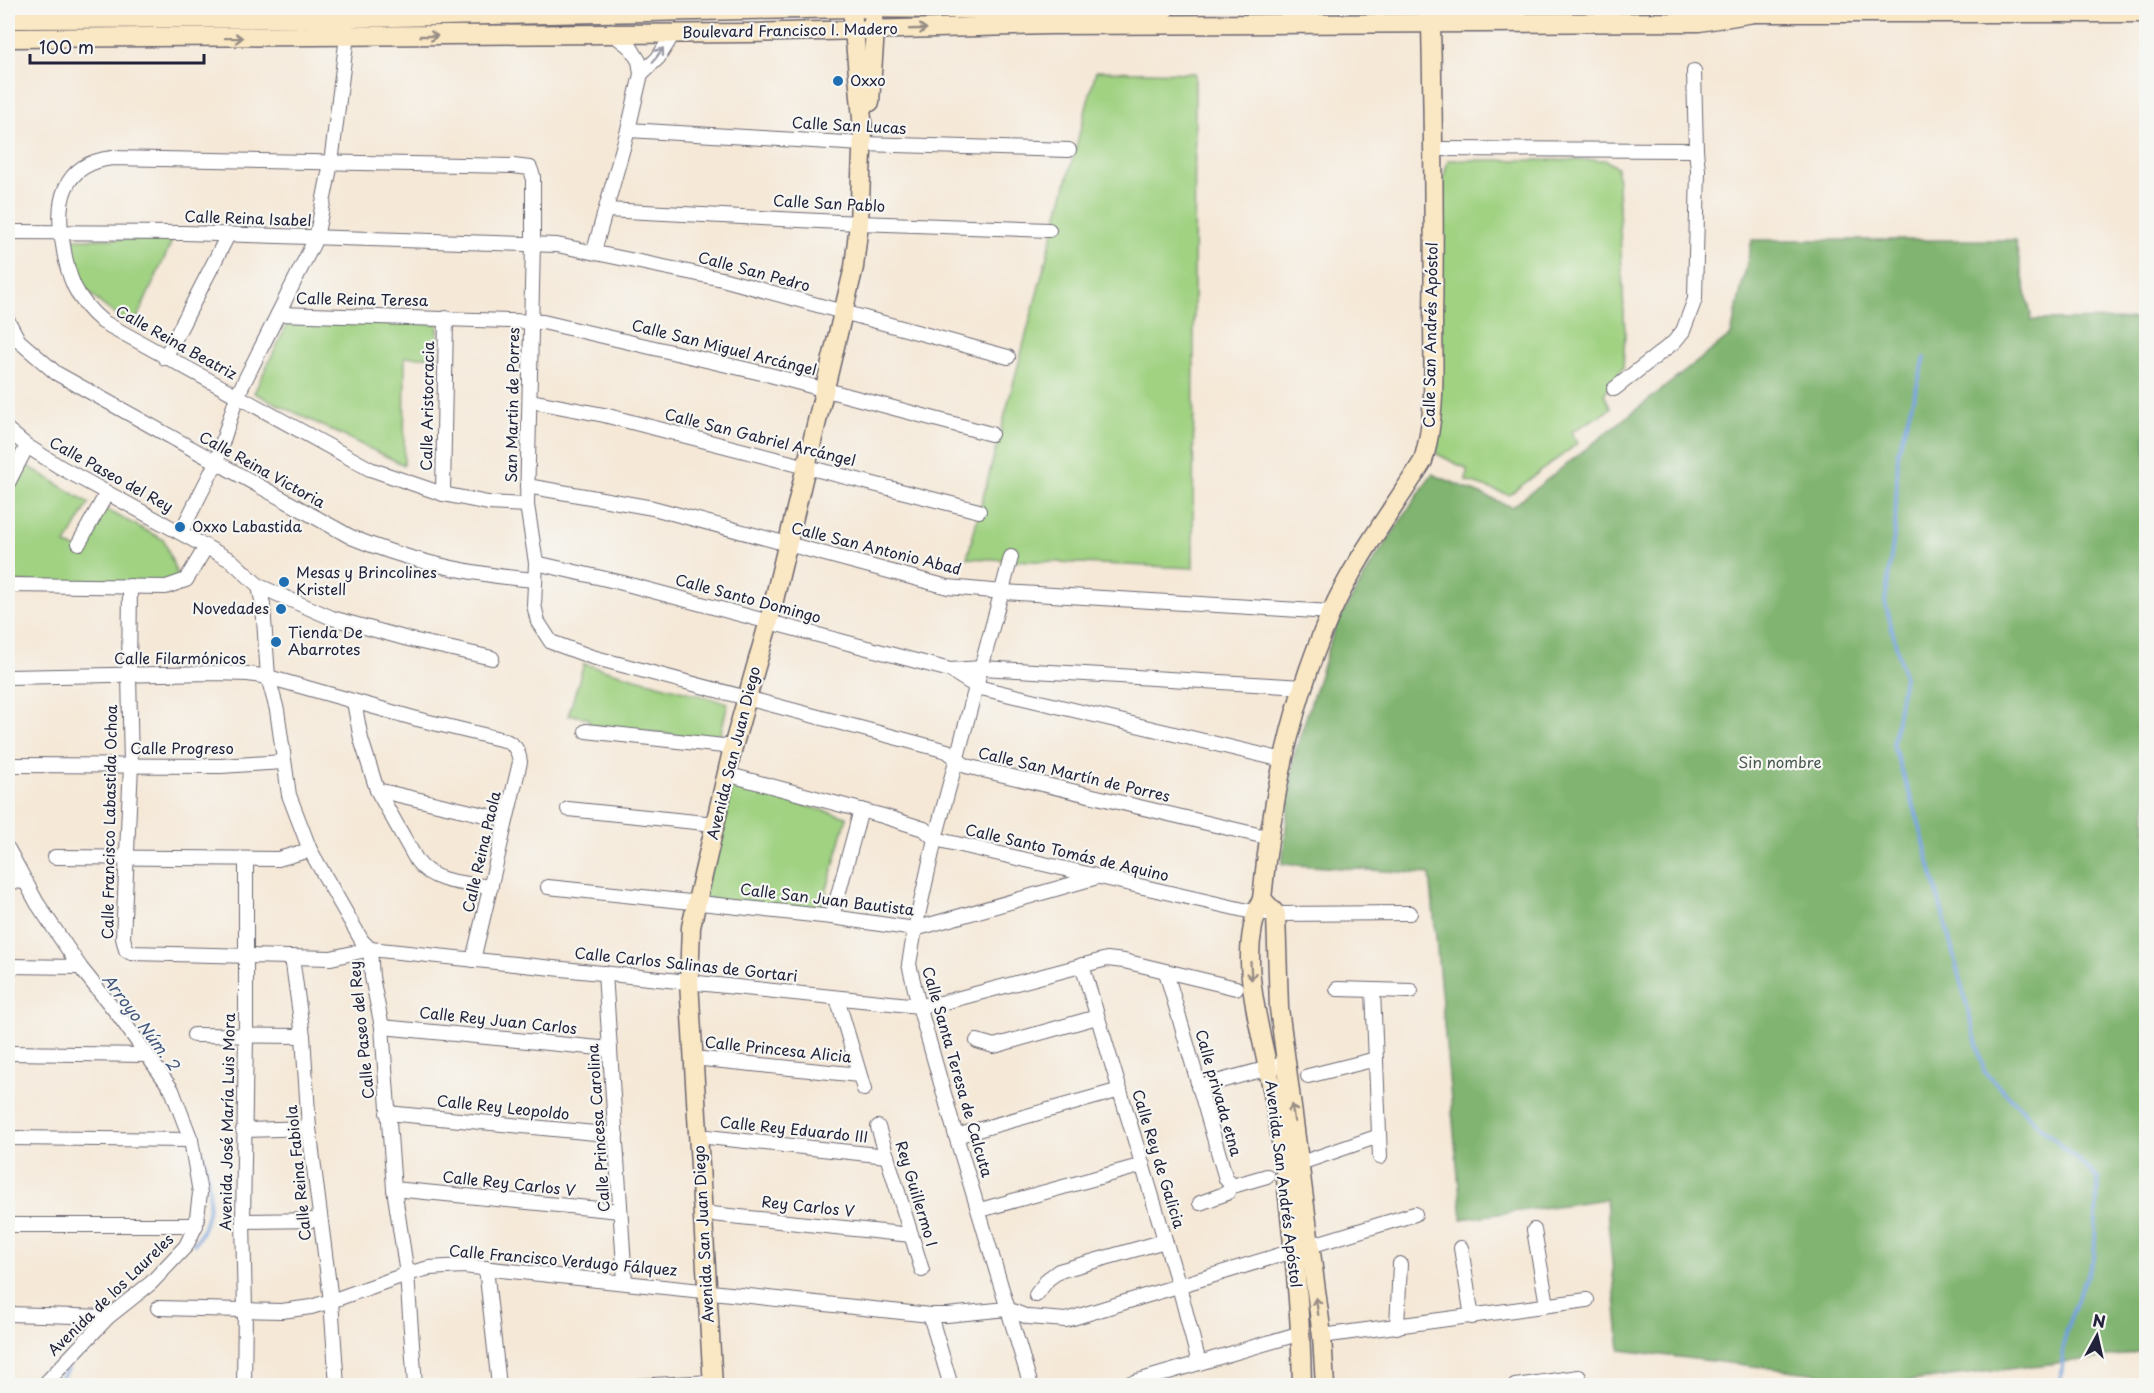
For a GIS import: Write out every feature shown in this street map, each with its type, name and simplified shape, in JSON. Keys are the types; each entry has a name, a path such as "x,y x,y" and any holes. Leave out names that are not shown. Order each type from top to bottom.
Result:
{"street":[{"name":"Boulevard Francisco I. Madero","path":"8,38 347,21 852,8 1047,10 1166,8"},
{"name":"Avenida San Juan Diego","path":"713,1384 689,981 690,940 726,774 769,621 854,267 859,223 863,137 852,8"},
{"name":"Avenida San Juan Diego","path":"863,137 870,102 875,30 870,8"},
{"path":"1720,8 1754,13 2073,11 2146,13"},
{"name":"Boulevard Francisco I. Madero","path":"8,19 347,21 613,34 673,34 1050,25 1384,22 1431,24 1586,15 1700,22 1754,13"},
{"path":"181,532 216,464 237,396 316,238 331,164 347,21"},
{"name":"Calle San Andrés Apóstol","path":"1259,906 1275,796 1303,687 1331,612 1423,461 1429,441 1432,419 1431,24"},
{"path":"594,251 628,130 641,74 639,61 631,48 613,34"},
{"path":"641,74 658,58 673,34"},
{"path":"1614,389 1674,342 1683,331 1695,299 1698,170 1694,70"},
{"name":"Calle San Lucas","path":"628,130 863,137 1069,150"},
{"path":"1433,149 1696,150"},
{"name":"Calle Reina Beatriz","path":"513,166 102,159 80,170 66,187 60,206 60,232 69,274 84,303 103,322 370,469 443,494 488,503 527,505"},
{"name":"San Martin de Porres","path":"513,166 527,166 531,170 533,243 527,505 536,563 534,605 538,622 551,642 564,648"},
{"name":"Calle San Pablo","path":"606,210 1049,230"},
{"name":"Calle Reina Isabel","path":"8,232 487,242"},
{"path":"165,358 228,235"},
{"name":"Calle San Pedro","path":"487,242 533,243 594,251 722,279 1008,357"},
{"name":"Calle Reina Teresa","path":"278,314 446,318"},
{"name":"Calle San Miguel Arcángel","path":"446,318 531,320 826,389 991,434"},
{"name":"Calle Aristocracia","path":"443,494 446,318"},
{"name":"Calle Reina Victoria","path":"8,321 13,345 56,374 351,537 370,545 474,573 535,580"},
{"name":"Calle San Gabriel Arcángel","path":"531,401 604,415 979,511"},
{"name":"Calle Paseo del Rey","path":"8,430 27,446 107,493 232,561 259,586 332,618 408,639 492,658"},
{"path":"8,483 27,446"},
{"name":"Calle San Antonio Abad","path":"527,486 654,508 948,587 1331,612"},
{"path":"79,543 107,493"},
{"path":"8,585 156,587 175,584 186,580 206,547"},
{"name":"Calle Santa Teresa de Calcuta","path":"1011,557 935,839 909,964 956,1136 1031,1386"},
{"name":"Calle Santo Domingo","path":"536,563 619,582 950,670 977,687 1283,760"},
{"name":"Calle Francisco Labastida Ochoa","path":"126,950 123,938 131,765 130,586"},
{"name":"Calle Paseo del Rey","path":"259,586 268,677 277,710 289,795 310,850 362,941 370,949 372,977 382,1027 387,1113 394,1189 407,1274 415,1386"},
{"name":"Calle San Martín de Porres","path":"564,648 947,751 966,766 1262,836 1269,835"},
{"name":"Calle Santo Domingo","path":"950,670 982,668 1303,687"},
{"name":"Calle Filarmónicos","path":"8,677 214,673 268,677 468,733 504,740 514,745 518,753"},
{"path":"354,702 361,739 377,789 422,868 429,874 442,879 491,887"},
{"path":"586,731 733,747"},
{"name":"Calle Reina Paola","path":"473,960 520,762 518,753"},
{"name":"Calle Progreso","path":"8,765 221,766 284,762"},
{"name":"Calle Santo Tomás de Aquino","path":"726,774 924,829 935,839 1096,877 1259,906"},
{"path":"377,789 506,820"},
{"path":"568,809 715,824"},
{"path":"832,917 861,810"},
{"name":"Avenida de los Laureles","path":"8,849 37,903 80,968 120,1017 172,1090 191,1140 200,1193 196,1225 186,1246 151,1283 108,1317 43,1386"},
{"path":"55,857 285,859 310,850"},
{"name":"Avenida José María Luis Mora","path":"244,1386 243,1130 246,1036 246,859"},
{"name":"Calle San Juan Bautista","path":"548,887 832,917 915,929 1096,877"},
{"path":"8,881 26,882"},
{"path":"1259,906 1276,914 1410,913"},
{"name":"Avenida San Andrés Apóstol","path":"1259,906 1250,954 1253,999 1268,1068 1284,1169 1322,1336 1325,1386"},
{"name":"Avenida San Andrés Apóstol","path":"1276,914 1277,990 1287,1063 1284,1169"},
{"name":"Calle Carlos Salinas de Gortari","path":"126,950 137,954 331,958 370,949 919,1006 941,1003 1107,959 1236,987"},
{"name":"Calle Reina Fabiola","path":"292,957 303,1036 309,1128 331,1301 337,1386"},
{"name":"Calle Rey de Galicia","path":"1082,965 1179,1286 1199,1363"},
{"path":"8,966 80,968"},
{"name":"Calle privada etna","path":"1166,972 1226,1179 1232,1185"},
{"name":"Calle Princesa Carolina","path":"605,973 625,1282"},
{"path":"1337,989 1411,991"},
{"path":"1373,990 1380,1157"},
{"path":"837,998 864,1089"},
{"path":"977,1041 994,1046 1097,1017"},
{"name":"Calle Rey Juan Carlos","path":"382,1027 610,1049"},
{"path":"194,1035 303,1036"},
{"path":"8,1053 147,1055"},
{"name":"Calle Princesa Alicia","path":"693,1058 859,1076"},
{"path":"1308,1076 1376,1059"},
{"path":"1198,1087 1287,1063"},
{"path":"956,1136 1120,1090"},
{"name":"Calle Rey Leopoldo","path":"387,1113 616,1136"},
{"name":"Rey Guillermo I","path":"878,1127 922,1270"},
{"path":"243,1130 309,1128"},
{"name":"Calle Rey Eduardo III","path":"698,1136 887,1156"},
{"path":"1200,1203 1227,1193 1232,1185 1379,1136"},
{"path":"8,1138 191,1140"},
{"path":"980,1210 1143,1165"},
{"name":"Calle Rey Carlos V","path":"394,1189 621,1211"},
{"name":"Rey Carlos V","path":"702,1213 911,1234"},
{"path":"1007,1309 1028,1317 1066,1320 1414,1214"},
{"path":"243,1221 320,1220"},
{"path":"8,1225 196,1225"},
{"path":"1534,1230 1547,1305"},
{"path":"1036,1295 1048,1279 1059,1271 1165,1241"},
{"path":"1461,1248 1472,1317"},
{"name":"Avenida San Andrés Apóstol","path":"1301,1249 1302,1386"},
{"path":"1397,1327 1400,1264"},
{"name":"Calle Francisco Verdugo Fálquez","path":"158,1308 282,1311 311,1307 407,1274 445,1266 625,1282 930,1315 947,1316 1007,1309"},
{"path":"486,1268 499,1386"},
{"path":"1322,1336 1587,1300"},
{"path":"8,1314 108,1317"},
{"path":"930,1315 951,1386"},
{"path":"1121,1386 1301,1333"},
{"path":"1515,1386 1579,1377"},
{"path":"634,1386 713,1384"}],"green space":[{"path":"1096,71 1195,73 1193,568 967,558"},
{"path":"1448,160 1605,160 1617,167 1625,333 1623,368 1604,394 1611,409 1571,432 1578,443 1509,495 1466,481 1467,469 1437,454 1440,423 1435,260 1443,216 1443,179"},
{"path":"67,239 173,239 133,327 88,291 76,270"},
{"name":"Sin nombre","path":"1752,240 2015,240 2032,320 2146,319 2146,1350 2123,1355 1894,1383 1620,1350 1606,1199 1462,1219 1430,874 1282,864 1294,755 1336,625 1373,562 1432,474 1512,507 1731,335"},
{"path":"288,323 438,323 438,357 405,357 404,465 254,393"},
{"path":"23,463 89,503 65,545 81,550 105,509 164,540 182,587 8,582 8,489"},
{"path":"584,664 728,703 719,740 591,725 587,718 568,716"},
{"path":"728,785 847,817 821,911 702,898"}],"waterway":[{"path":"1925,358 1898,451 1895,528 1885,602 1904,676 1893,745 1917,816 1984,1071 2037,1124 2098,1178 2094,1257 2065,1332 2060,1386"},
{"name":"Arroyo Núm. 2","path":"194,1244 206,1220 209,1207 206,1165 197,1140"},
{"name":"Arroyo Núm. 2","path":"54,1386 68,1369"}],"place":[{"name":"Oxxo","path":"838,81"},
{"name":"Oxxo Labastida","path":"180,527"},
{"name":"Mesas y Brincolines Kristell","path":"284,582"},
{"name":"Novedades","path":"281,609"},
{"name":"Tienda De Abarrotes","path":"276,642"}]}
